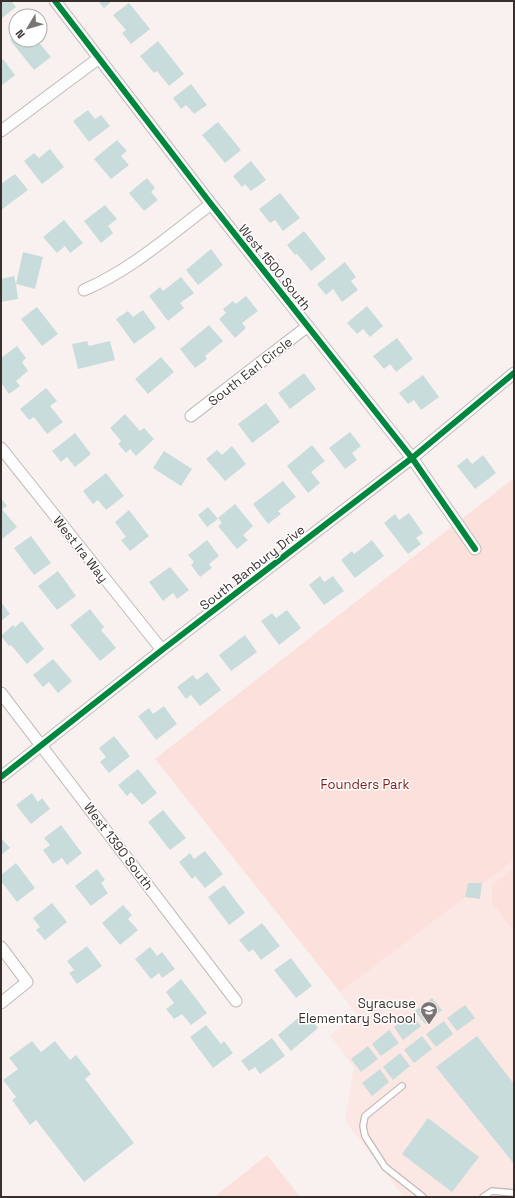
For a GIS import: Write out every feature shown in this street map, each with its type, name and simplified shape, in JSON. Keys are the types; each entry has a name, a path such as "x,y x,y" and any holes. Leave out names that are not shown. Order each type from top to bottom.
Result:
{"street":[{"name":"West 1500 South","path":"54,1 211,204 412,458 475,549"},
{"path":"1,131 99,58"},
{"path":"84,290 108,280 134,263 211,204"},
{"name":"South Earl Circle","path":"191,416 308,326"},
{"name":"South Banbury Drive","path":"1,776 412,458 514,373"},
{"name":"West Ira Way","path":"1,448 162,650"},
{"name":"West 1390 South","path":"1,692 236,1001"},
{"path":"1,947 27,982 1,1003"}],"lane":[{"path":"402,1086 365,1116 363,1126 365,1136 385,1167 423,1197"},
{"path":"483,1197 492,1192 514,1192"}],"shaded area":[{"name":"Syracuse Elementary School","path":"514,860 514,1197 404,1197 345,1121 354,1068 330,1035 357,1015 340,992"}],"green space":[{"name":"Founders Park","path":"514,478 514,860 340,992 155,759"},
{"path":"514,868 514,931 492,903 492,885"},
{"path":"267,1155 300,1197 214,1197"}],"building":[{"path":"1,1 11,1 16,7 8,8 8,13 2,18"},
{"path":"98,1 112,1 104,8"},
{"path":"129,3 150,29 131,44 122,33 126,30 113,15"},
{"path":"158,41 184,74 169,86 157,71 154,73 140,56"},
{"path":"16,48 44,48 51,57 34,70"},
{"path":"3,59 15,75 1,86 1,60"},
{"path":"191,84 207,105 194,114 186,105 181,109 173,98"},
{"path":"88,110 95,119 101,115 110,126 89,142 73,121"},
{"path":"218,122 241,150 225,163 202,135"},
{"path":"117,140 127,151 121,156 129,165 111,179 94,159"},
{"path":"50,149 64,167 42,184 24,161 34,153 39,158"},
{"path":"251,161 266,180 251,191 245,184 242,187 233,176"},
{"path":"15,174 28,190 1,210 1,184"},
{"path":"147,178 155,188 151,192 158,200 144,211 129,193"},
{"path":"280,193 300,218 283,231 275,220 270,223 259,209"},
{"path":"105,205 117,219 108,226 113,233 101,243 84,221"},
{"path":"64,220 83,243 70,253 65,246 57,253 43,237"},
{"path":"304,231 326,259 311,271 297,254 295,255 287,245"},
{"path":"211,249 223,265 198,285 186,270"},
{"path":"23,252 43,257 35,289 16,284"},
{"path":"345,262 356,277 351,281 358,290 342,302 333,289 326,295 317,284"},
{"path":"14,276 18,299 1,302 1,279"},
{"path":"181,277 194,293 180,303 184,308 168,321 149,296 160,287 163,291"},
{"path":"246,296 258,311 242,323 246,328 235,338 219,319 226,313 223,309 233,301 236,304"},
{"path":"367,306 383,326 370,337 363,329 357,334 347,323"},
{"path":"37,307 58,334 42,346 21,319"},
{"path":"143,310 156,328 134,344 116,319 128,311 133,317"},
{"path":"209,325 223,341 205,356 207,359 195,368 180,349"},
{"path":"397,338 413,359 396,372 390,364 384,369 373,356"},
{"path":"87,341 89,346 110,341 115,360 78,369 72,344"},
{"path":"17,346 26,358 22,362 28,371 16,381 20,386 9,394 1,383 1,358"},
{"path":"161,357 174,372 148,394 135,379"},
{"path":"304,373 316,389 290,409 278,393"},
{"path":"423,375 439,397 421,410 414,400 408,404 399,393"},
{"path":"46,388 57,401 50,406 63,422 47,434 34,417 29,420 20,409"},
{"path":"266,403 280,422 252,443 238,424"},
{"path":"125,414 140,431 144,428 154,439 136,456 130,449 126,453 118,444 121,441 110,428"},
{"path":"350,432 361,446 352,453 357,460 345,469 329,448"},
{"path":"75,433 91,454 75,467 67,457 61,462 52,451"},
{"path":"312,445 325,461 311,472 320,483 308,493 287,466"},
{"path":"232,446 246,464 225,481 206,459 217,450 222,455"},
{"path":"164,451 192,469 181,486 153,468"},
{"path":"483,455 496,473 475,489 457,466 467,458 472,464"},
{"path":"106,473 124,496 106,510 98,500 93,504 83,491"},
{"path":"283,481 296,497 278,511 281,514 268,524 253,504"},
{"path":"1,498 7,506 2,509 17,527 1,540"},
{"path":"235,504 253,526 243,535 248,540 237,549 218,526 222,523 218,518"},
{"path":"208,507 218,519 207,527 198,515"},
{"path":"129,510 149,536 130,551 121,540 126,537 115,522"},
{"path":"409,513 423,533 416,538 421,544 408,554 384,523 395,514 399,520"},
{"path":"31,536 51,563 34,575 14,548"},
{"path":"207,540 219,556 209,564 212,568 200,577 191,565 194,562 188,555"},
{"path":"372,540 384,556 355,578 341,560 352,551 354,554"},
{"path":"170,567 189,590 177,599 173,593 163,601 149,582"},
{"path":"58,571 76,596 57,610 38,586"},
{"path":"320,576 324,582 333,576 344,591 324,605 309,585"},
{"path":"1,602 10,614 1,621"},
{"path":"90,609 104,627 101,630 116,648 100,661 70,625"},
{"path":"287,610 301,628 279,645 261,621 272,613 276,618"},
{"path":"22,621 44,649 27,664 11,645 9,646 1,636 13,625 15,627"},
{"path":"245,635 257,652 231,671 219,655"},
{"path":"53,659 72,681 58,693 49,682 43,687 33,675"},
{"path":"207,672 221,690 200,706 191,695 186,699 177,687 193,675 197,680"},
{"path":"164,706 177,724 156,740 138,716 149,708 153,714"},
{"path":"114,736 130,756 109,773 100,762 106,757 99,748"},
{"path":"138,769 157,793 142,805 131,792 127,796 118,785"},
{"path":"32,793 38,802 42,798 50,809 31,824 16,805"},
{"path":"163,810 186,838 170,850 148,822"},
{"path":"61,825 82,853 67,865 62,858 53,864 43,850 50,845 44,838"},
{"path":"1,838 10,848 1,855"},
{"path":"205,851 223,874 205,888 195,876 192,879 179,862 190,853 194,859"},
{"path":"16,863 35,888 17,902 1,881 1,875"},
{"path":"97,869 105,880 101,883 108,893 91,906 75,886"},
{"path":"468,883 482,883 480,899 465,897"},
{"path":"224,885 245,913 229,925 208,897"},
{"path":"52,903 67,922 45,940 36,930 40,927 33,918"},
{"path":"123,905 132,915 128,919 138,930 120,945 102,923"},
{"path":"262,923 280,946 261,960 253,949 249,952 239,940"},
{"path":"87,946 102,966 77,984 69,973 74,970 67,961"},
{"path":"150,947 157,956 162,952 175,969 162,978 159,973 151,979 135,959"},
{"path":"291,958 312,986 296,998 274,970"},
{"path":"181,979 207,1013 191,1025 182,1014 174,1019 166,1009 174,1003 166,992"},
{"path":"432,998 442,1010 425,1024 415,1011"},
{"path":"465,1005 475,1018 457,1031 447,1018"},
{"path":"305,1012 318,1028 291,1051 278,1035"},
{"path":"411,1014 421,1026 403,1040 394,1027"},
{"path":"444,1021 453,1034 436,1047 426,1034"},
{"path":"206,1025 221,1044 224,1041 233,1053 213,1068 190,1037"},
{"path":"389,1030 399,1043 381,1056 372,1044"},
{"path":"422,1036 432,1049 414,1063 404,1050"},
{"path":"477,1036 514,1084 514,1164 436,1067"},
{"path":"272,1038 285,1056 260,1074 255,1067 249,1071 241,1061"},
{"path":"32,1041 41,1052 55,1041 70,1060 76,1055 91,1074 85,1079 134,1143 84,1182 36,1120 30,1125 12,1100 16,1097 3,1080 18,1069 9,1058"},
{"path":"368,1046 378,1059 361,1072 351,1059"},
{"path":"400,1053 410,1066 393,1080 383,1067"},
{"path":"380,1069 389,1082 372,1096 362,1083"},
{"path":"428,1118 479,1157 452,1192 402,1154"}],"cycle path":[{"path":"55,1 211,204 412,458 475,549"},
{"path":"1,777 162,650 412,458 514,373"}],"place":[{"name":"Syracuse Elementary School","path":"429,1025"}]}
